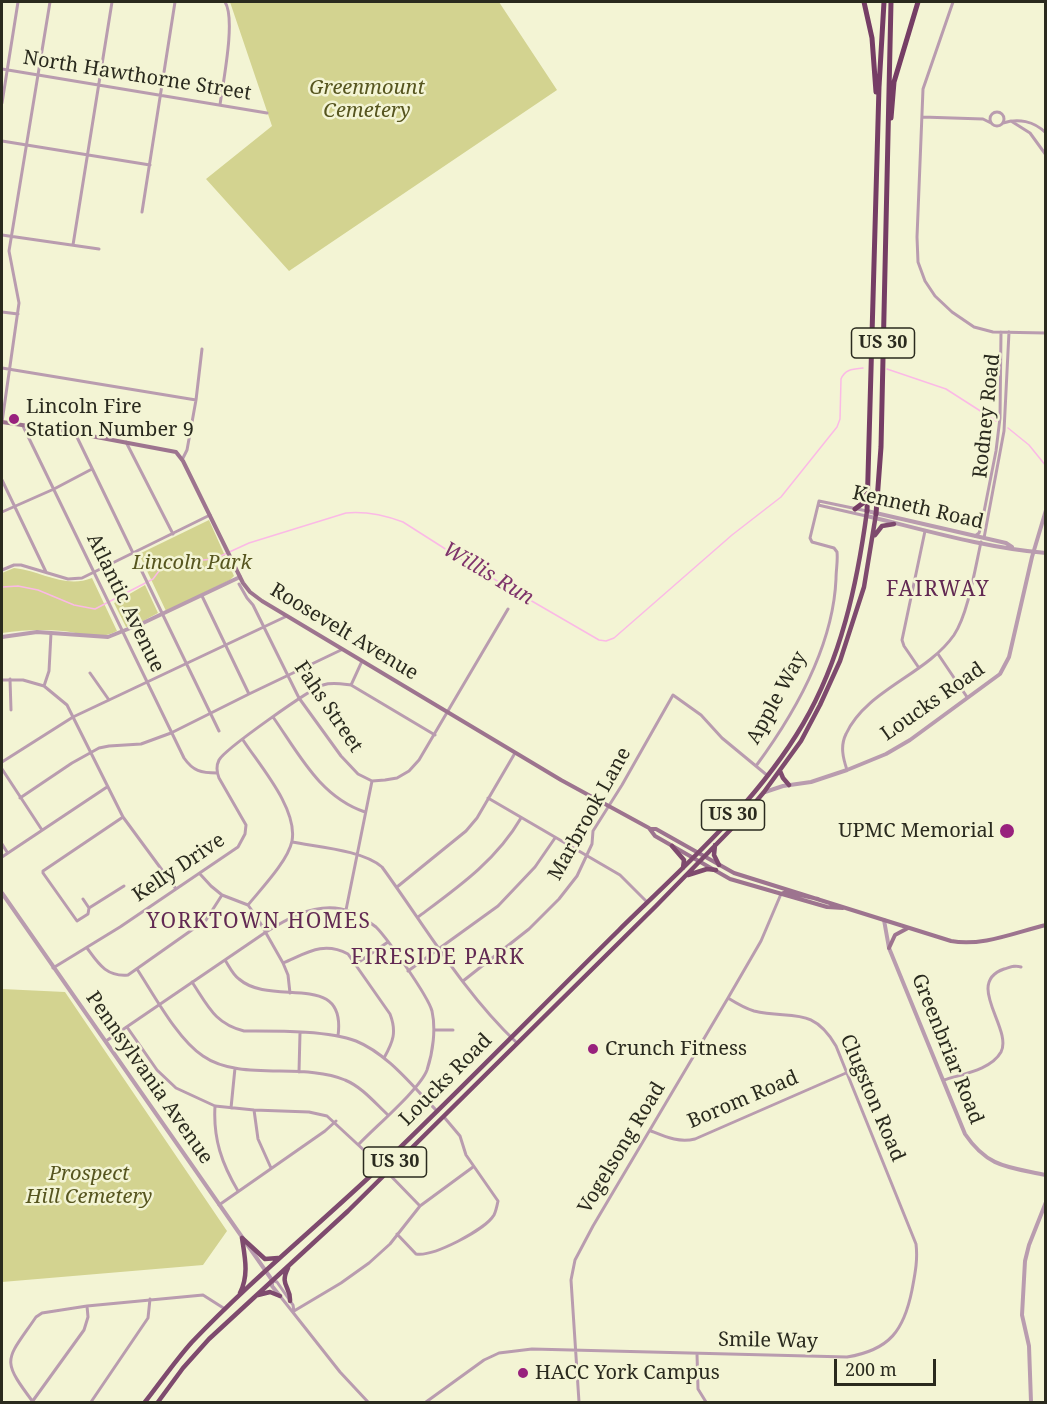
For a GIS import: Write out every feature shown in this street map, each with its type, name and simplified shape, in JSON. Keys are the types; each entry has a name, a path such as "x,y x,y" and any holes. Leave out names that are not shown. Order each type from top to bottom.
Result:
{"highway":[{"path":"864,2 872,38 879,117"},
{"name":"US 30","path":"768,776 804,721 829,668 846,624 860,566 867,514 884,2"},
{"name":"US 30","path":"764,792 801,741 840,662 864,587 874,538 881,447 891,2"},
{"path":"887,173 894,82 918,2"},
{"path":"855,508 863,502 867,494"},
{"path":"874,538 882,526 894,524"},
{"path":"780,771 789,785"},
{"name":"Loucks Road","path":"145,1402 189,1345 437,1111 698,853 768,776"},
{"name":"Loucks Road","path":"158,1402 193,1355 341,1217 704,857 764,792"},
{"path":"685,876 718,868 714,855 715,845"},
{"path":"672,846 684,860 683,868"},
{"path":"242,1238 268,1260 276,1259 292,1247"},
{"path":"239,1296 246,1274 242,1238"},
{"path":"289,1266 284,1285 291,1297 290,1301"},
{"path":"255,1296 270,1292 280,1296"}],"main road":[{"path":"2,422 176,452 182,460"},
{"name":"Roosevelt Avenue","path":"182,460 240,577 250,592 341,650 650,829 655,836 699,862 951,941 972,942 1046,925"},
{"name":"Roosevelt Avenue","path":"650,829 656,829 698,853 730,879 827,907 843,908"},
{"path":"781,894 787,892 822,899"},
{"path":"889,948 895,934 908,928"}],"street":[{"path":"2,103 18,2"},
{"path":"2,422 18,314 18,292 9,251 50,2"},
{"path":"72,245 112,2"},
{"path":"142,212 175,2"},
{"path":"220,105 230,41 229,9 225,2"},
{"path":"953,2 923,88 917,246 922,275 935,296 960,318 979,330 1046,333"},
{"name":"North Hawthorne Street","path":"2,69 267,113"},
{"path":"983,119 999,113 1030,133 1046,155"},
{"path":"991,123 992,114"},
{"path":"922,117 983,119 997,126 1010,121 1021,121 1034,124 1046,133"},
{"path":"1002,123 1003,117"},
{"path":"2,141 150,165"},
{"path":"2,235 99,249"},
{"path":"2,312 18,314"},
{"name":"Rodney Road","path":"974,539 981,527 998,440 1001,332"},
{"name":"Rodney Road","path":"847,770 842,754 846,734 863,711 938,654 954,635 961,622 982,540 1005,431 1010,332"},
{"path":"182,460 187,450 202,349"},
{"path":"2,368 196,400"},
{"name":"Atlantic Avenue","path":"23,426 184,758 192,768 205,773 217,773"},
{"path":"75,433 219,731"},
{"path":"126,442 172,534"},
{"path":"2,512 92,469"},
{"path":"2,480 46,572"},
{"name":"Kenneth Road","path":"867,514 855,508 819,501 818,505 974,539"},
{"name":"Apple Way","path":"756,766 799,699 823,644 836,598 837,555 834,548 810,541 818,505"},
{"name":"Loucks Road","path":"764,792 811,782 847,770 899,746 992,681 1006,665 1046,510"},
{"path":"2,570 14,565 74,579 95,574 210,515"},
{"name":"Kenneth Road","path":"876,516 894,524 974,539"},
{"path":"919,668 902,640 926,531"},
{"path":"974,539 982,540"},
{"name":"Kenneth Road","path":"982,540 1006,543 1012,547 1046,553"},
{"path":"2,637 28,633 51,633 102,638 124,632 240,577"},
{"name":"Fahs Street","path":"239,584 253,605 286,676 299,698 341,756 358,774 372,781"},
{"path":"202,596 249,694"},
{"path":"346,910 372,781 397,778 409,771 419,760 508,609"},
{"path":"2,762 73,717 287,616"},
{"path":"44,686 49,671 51,633"},
{"path":"21,798 91,752 109,746 141,744 171,734 341,650"},
{"path":"938,654 968,699"},
{"path":"351,685 362,662"},
{"path":"90,673 109,700"},
{"path":"10,679 11,710"},
{"path":"2,680 23,680 44,686 67,705 123,817 176,889"},
{"path":"217,773 219,760 243,740 299,698 323,685 336,683 351,685 435,735"},
{"name":"Apple Way","path":"673,695 701,716 722,738 768,776"},
{"name":"Marbrook Lane","path":"463,981 544,914 577,876 592,844 593,831 673,695"},
{"path":"273,717 320,783 330,793 365,812"},
{"path":"243,740 286,805 293,822 292,842 285,856 248,906"},
{"path":"397,887 466,831 477,818 515,752"},
{"path":"2,769 42,830"},
{"name":"Kelly Drive","path":"54,968 238,847 243,841 245,821 217,773"},
{"path":"2,857 108,786"},
{"path":"488,798 620,875 647,902"},
{"path":"123,817 49,865 43,873 77,921 88,914 91,907 124,886"},
{"path":"418,917 471,877 494,856 510,838 522,818"},
{"path":"408,971 498,906 535,867 555,838"},
{"path":"292,842 358,855 375,861 397,887 483,1007 517,1042"},
{"path":"2,844 8,853"},
{"path":"200,874 222,895 248,906 283,963 288,975 290,993"},
{"name":"Pennsylvania Avenue","path":"2,893 242,1238 272,1280 277,1282 294,1311 340,1372 368,1402"},
{"name":"Vogelsong Road","path":"579,1402 571,1280 575,1260 728,998 760,941 781,894"},
{"path":"87,948 112,975 128,975 206,920 222,895"},
{"path":"83,899 91,907"},
{"path":"106,1041 266,932 303,912 334,908 346,910 363,918 388,942 428,999 434,1030 426,1072 414,1088 359,1144"},
{"name":"Greenbriar Road","path":"884,920 889,948 963,1131 987,1159 999,1165 1046,1175"},
{"path":"356,964 388,942"},
{"path":"283,963 321,948 331,947 348,954 390,1014 393,1022 395,1031 392,1044 384,1059"},
{"path":"225,960 238,979 247,984 277,992 326,997 333,1004 338,1015 338,1036"},
{"path":"944,1080 989,1065 1001,1052 1003,1040 987,988 998,971 1015,965 1021,968"},
{"path":"137,969 190,1046 212,1062 235,1068 332,1075 360,1088 388,1115"},
{"path":"192,982 216,1018 231,1028 244,1031 338,1036 357,1042 384,1059 437,1111"},
{"name":"Clugston Road","path":"728,998 756,1012 791,1014 808,1018 829,1033 916,1244 917,1262 914,1279"},
{"path":"127,1027 157,1070 176,1088 214,1106 309,1112 327,1116 336,1121 381,1166"},
{"path":"434,1030 453,1030"},
{"path":"299,1072 300,1033"},
{"path":"231,1108 235,1068"},
{"name":"Borom Road","path":"651,1131 682,1141 695,1139 846,1072"},
{"path":"214,1106 214,1131 217,1146 227,1172 238,1191"},
{"path":"255,1110 258,1140 271,1168"},
{"path":"397,1234 416,1254 430,1254 463,1238 488,1222 493,1216 498,1201 466,1155 460,1136 442,1116"},
{"path":"219,1205 336,1121"},
{"path":"294,1311 357,1273 382,1252 420,1206 473,1166"},
{"path":"386,1171 420,1206"},
{"path":"1031,1402 1029,1347 1022,1315 1025,1261 1046,1202"},
{"name":"Smile Way","path":"426,1402 484,1359 499,1353 532,1349 847,1357 864,1354 888,1341 896,1333 907,1313 914,1279"},
{"name":"Pennsylvania Avenue","path":"272,1280 272,1286 294,1311"},
{"path":"87,1306 88,1317 84,1330 33,1402 12,1376 8,1361 36,1317 42,1313 87,1306 203,1295 225,1309"},
{"path":"91,1402 148,1318 150,1299"},
{"path":"697,1354 698,1389 706,1402"}],"green space":[{"name":"Greenmount Cemetery","path":"230,2 499,2 557,90 289,271 206,179 272,126"},
{"name":"Lincoln Park","path":"209,520 234,576 166,611 139,554"},
{"path":"14,568 72,582 92,578 117,631 104,636 47,630 2,633 2,573"},
{"path":"145,585 158,613 130,628 126,627 114,603"},
{"name":"Prospect Hill Cemetery","path":"2,989 65,992 227,1231 203,1265 2,1282"}],"waterway":[{"name":"Willis Run","path":"2,587 18,586 38,590 74,605 95,609 153,579 159,571 171,563 214,559 249,543 346,513 368,513 403,522 480,571 599,640 606,641 614,638 732,535 781,497 837,427 840,419 841,379 850,370 863,368"},
{"path":"887,369 946,389 996,421"},
{"path":"1008,428 1029,445 1046,466"}],"place":[{"name":"Lincoln Fire Station Number 9","path":"14,419"},
{"name":"UPMC Memorial","path":"1007,831"},
{"name":"Crunch Fitness","path":"593,1049"},
{"name":"HACC York Campus","path":"523,1373"}],"district":[{"name":"FAIRWAY","path":"938,590"},
{"name":"YORKTOWN HOMES","path":"259,922"},
{"name":"FIRESIDE PARK","path":"438,958"}]}
